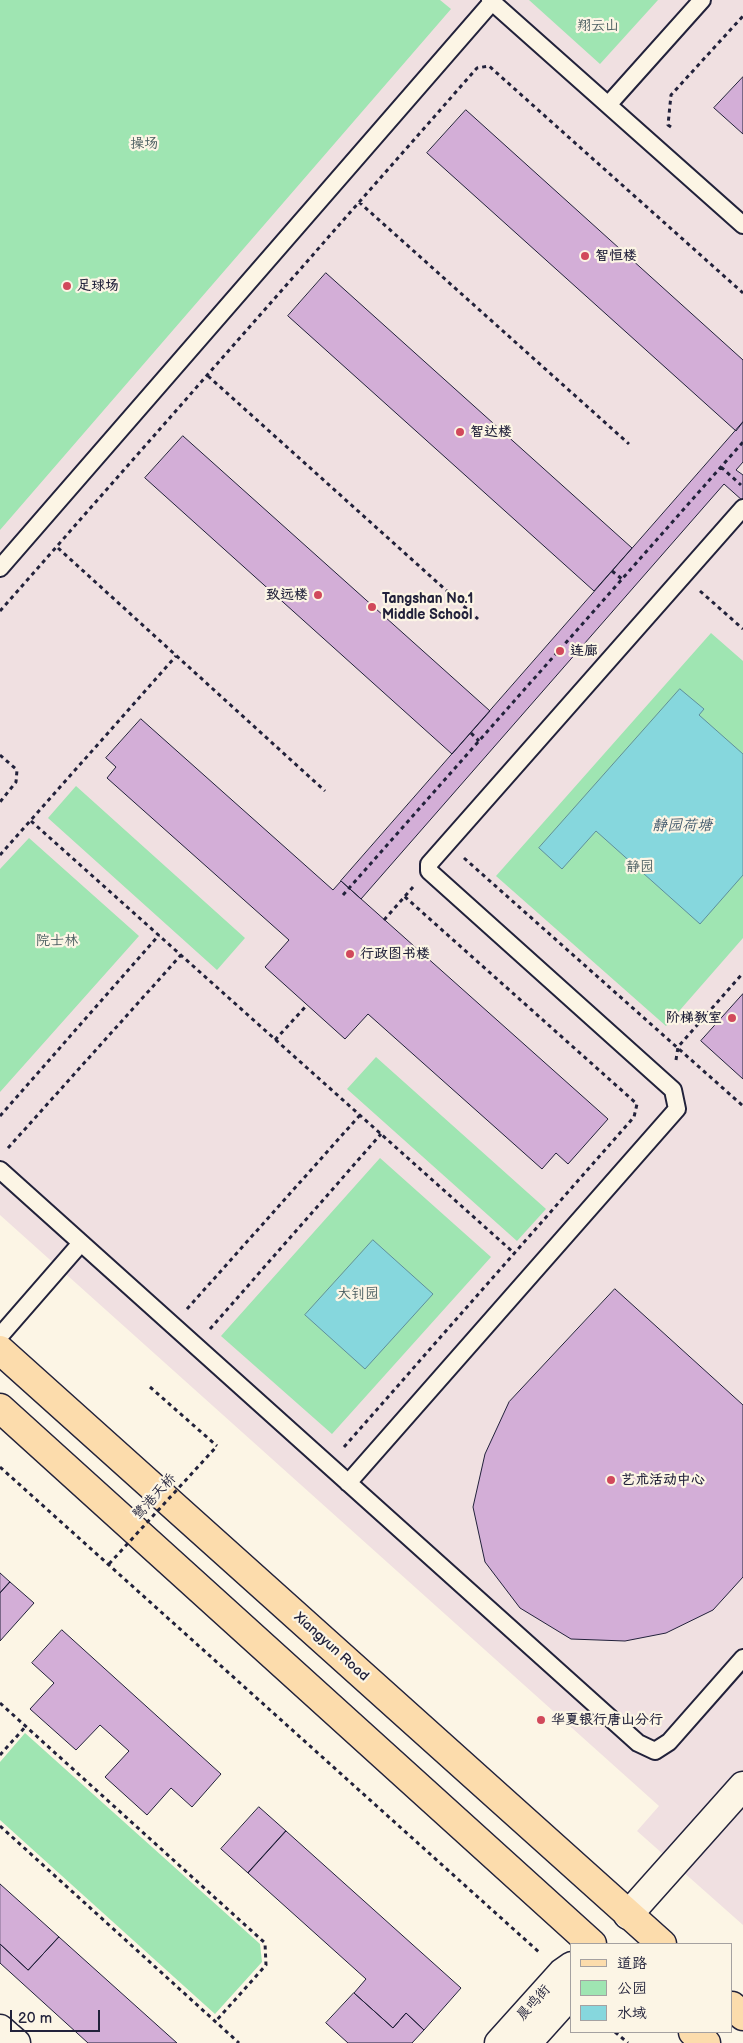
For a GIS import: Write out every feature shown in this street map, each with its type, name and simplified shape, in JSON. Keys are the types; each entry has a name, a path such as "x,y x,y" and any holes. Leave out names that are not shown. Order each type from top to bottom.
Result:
{"main road":[{"name":"Xiangyun Road","path":"0,1350 661,1943"},
{"path":"0,1408 591,1943"},
{"path":"733,2007 743,2016"},
{"path":"694,2033 706,2043"}],"street":[{"path":"628,1915 743,1786"},
{"name":"晨鸣街","path":"499,2043 568,1977"},
{"name":"晨鸣街","path":"527,2043 568,1977"},
{"path":"0,2029 16,2043"}],"lane":[{"path":"608,105 702,0"},
{"path":"0,568 491,1 743,225"},
{"path":"348,1483 677,1109 673,1090 429,871 429,864 743,508"},
{"path":"0,1170 638,1744 655,1751 669,1742 743,1658"},
{"path":"0,1336 81,1243"}],"path":[{"path":"675,131 668,124 671,95 743,16"},
{"path":"0,611 58,548 477,68 489,66 743,292"},
{"path":"359,202 629,444"},
{"path":"208,376 478,619"},
{"path":"343,895 743,442"},
{"path":"721,467 743,487"},
{"path":"58,548 325,791"},
{"path":"612,571 622,579"},
{"path":"683,576 743,629"},
{"path":"0,855 176,656"},
{"path":"470,733 479,741"},
{"path":"0,755 17,770 16,782 0,802"},
{"path":"31,821 514,1253"},
{"path":"462,856 743,1106"},
{"path":"341,1451 634,1117 637,1104 404,896"},
{"path":"0,1116 159,935"},
{"path":"5,1153 181,955"},
{"path":"673,1090 678,1047 743,973"},
{"path":"275,1040 307,1005"},
{"path":"184,1312 360,1115"},
{"path":"207,1332 381,1134"},
{"name":"鹭港天桥","path":"44,1507 109,1564 216,1446 150,1387"},
{"path":"0,1467 568,1977"},
{"path":"0,1703 265,1943 266,1964 216,2021"},
{"path":"0,1755 26,1726"},
{"path":"0,1826 240,2043"},
{"path":"616,2033 628,2043"}],"shaded area":[{"name":"Tangshan No.1 Middle School","path":"0,0 743,0 743,1925 637,1831 659,1806 0,1215"}],"green space":[{"name":"操场","path":"0,0 440,0 451,9 0,530"},
{"name":"翔云山","path":"529,0 658,0 600,64"},
{"name":"静园","path":"711,633 743,661 743,938 666,1026 496,876"},
{"path":"76,786 245,938 217,970 48,818"},
{"name":"院士林","path":"29,838 139,936 0,1092 0,869"},
{"path":"376,1057 546,1209 517,1241 347,1089"},
{"name":"大钊园","path":"380,1158 491,1257 332,1434 221,1336"},
{"path":"25,1733 260,1944 262,1962 215,2014 0,1820 0,1762"}],"water":[{"name":"静园荷塘","path":"680,689 704,709 699,715 743,754 743,875 700,924 596,831 562,869 539,848"},
{"path":"373,1240 433,1294 365,1369 305,1315"}],"building":[{"path":"743,77 743,134 714,108"},
{"name":"智恒楼","path":"466,110 743,360 743,422 736,431 427,153"},
{"name":"智达楼","path":"326,273 632,548 594,591 288,316"},
{"name":"连廊","path":"743,422 743,462 736,470 743,475 743,501 724,484 361,899 341,881"},
{"name":"致远楼","path":"183,436 490,711 452,754 145,478"},
{"name":"行政图书楼","path":"141,719 333,890 341,881 608,1119 568,1164 556,1153 542,1169 368,1014 345,1039 265,967 289,940 107,778 116,767 106,758"},
{"name":"阶梯教室","path":"743,994 743,1079 701,1041"},
{"name":"艺术活动中心","path":"615,1289 743,1405 743,1577 713,1610 666,1633 625,1641 571,1639 520,1608 485,1562 473,1507 485,1454 509,1402"},
{"path":"0,1573 10,1582 0,1593"},
{"path":"10,1582 34,1603 0,1641 0,1593"},
{"path":"62,1630 221,1774 192,1807 171,1788 147,1815 105,1777 129,1751 100,1725 76,1750 30,1709 54,1683 32,1663"},
{"path":"259,1807 286,1831 248,1873 221,1849"},
{"path":"286,1831 461,1988 424,2030 406,2013 393,2028 354,1993 366,1979 248,1873"},
{"path":"0,1884 59,1937 28,1970 0,1944"},
{"path":"59,1937 177,2043 88,2043 0,1963 0,1944 28,1970"},
{"path":"354,1993 393,2028 406,2013 424,2030 412,2043 348,2043 326,2023"}],"place":[{"name":"智恒楼","path":"585,256"},
{"name":"足球场","path":"67,286"},
{"name":"智达楼","path":"460,432"},
{"name":"致远楼","path":"318,595"},
{"name":"Tangshan No.1 Middle School","path":"372,607"},
{"name":"连廊","path":"560,651"},
{"name":"行政图书楼","path":"350,954"},
{"name":"阶梯教室","path":"732,1018"},
{"name":"艺术活动中心","path":"611,1480"},
{"name":"华夏银行唐山分行","path":"541,1720"}]}
